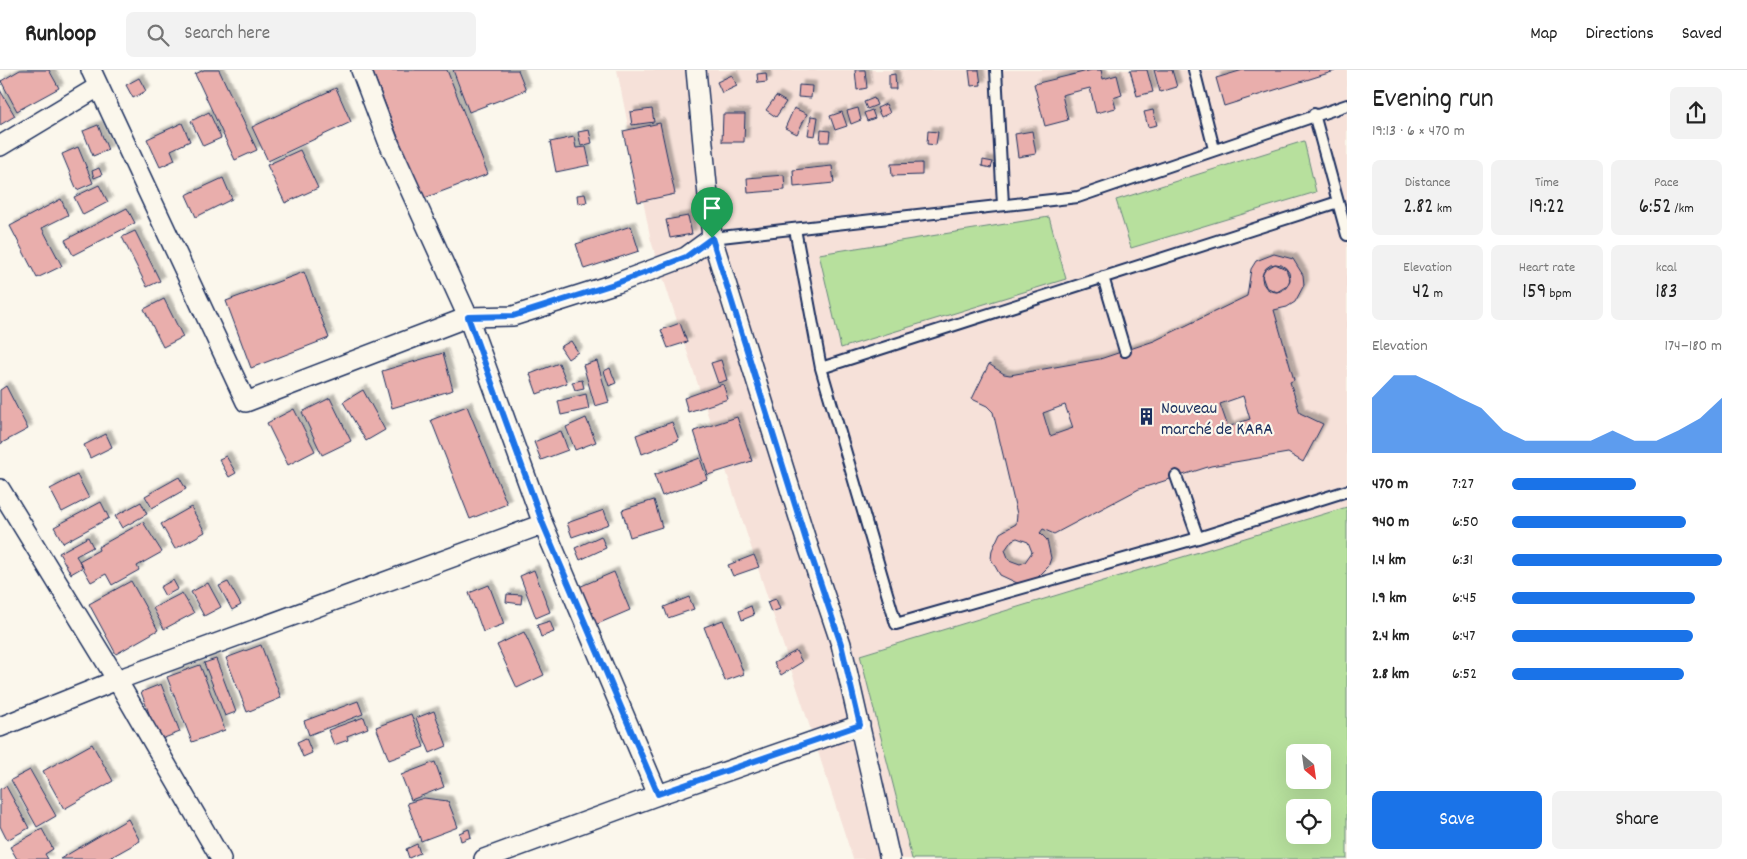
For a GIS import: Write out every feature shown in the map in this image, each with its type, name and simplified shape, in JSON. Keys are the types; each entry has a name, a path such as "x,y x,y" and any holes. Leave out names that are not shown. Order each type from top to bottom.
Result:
{"street":[{"path":"361,70 388,141 468,317 543,524 658,794"},
{"path":"696,70 712,238 806,540 841,644 890,859"},
{"path":"0,146 95,78 246,402 468,317 513,316 617,283 686,257 712,238"},
{"path":"0,489 117,680 221,859"},
{"path":"0,726 117,680 543,524"},
{"path":"484,859 658,794 860,725"}],"lane":[{"path":"996,70 1003,206"},
{"path":"1194,70 1214,149"},
{"path":"712,238 1078,197 1314,114 1347,105"},
{"path":"1314,114 1347,235"},
{"path":"821,368 1338,202"},
{"path":"794,229 821,368 896,624 1198,538 1347,491"},
{"path":"1102,277 1124,351"},
{"path":"1176,476 1198,538"}],"shaded area":[{"name":"Nouveau marché de KARA","path":"617,70 1347,70 1347,859 853,859 651,241"}],"green space":[{"path":"1304,141 1316,192 1131,248 1116,200"},
{"path":"1049,217 1066,279 841,348 819,254"},
{"path":"1347,507 1347,859 912,859 860,655"}],"building":[{"path":"20,70 49,70 59,88 17,111 1,81"},
{"path":"204,70 219,70 257,150 235,160 195,74"},
{"path":"372,70 447,70 488,174 422,199"},
{"path":"453,70 518,70 526,90 469,112"},
{"path":"855,70 865,70 867,88 857,90"},
{"path":"969,70 979,70 981,85 971,86"},
{"path":"1092,70 1101,70 1103,79 1117,75 1122,95 1113,98 1116,108 1096,113 1090,88 1062,95 1068,120 1045,126 1034,84"},
{"path":"1130,70 1147,70 1153,92 1137,96"},
{"path":"1154,70 1172,70 1177,87 1160,92"},
{"path":"1243,70 1335,71 1224,106 1216,78"},
{"path":"766,73 767,82 758,83 757,74"},
{"path":"895,74 896,89 889,89 889,75"},
{"path":"732,75 737,86 722,93 717,82"},
{"path":"139,78 146,91 133,98 126,85"},
{"path":"799,85 812,86 811,98 798,97"},
{"path":"336,88 351,122 268,161 252,127"},
{"path":"0,90 15,116 0,125"},
{"path":"776,96 786,102 776,117 766,110"},
{"path":"874,98 877,105 867,109 864,102"},
{"path":"886,104 890,113 881,117 877,108"},
{"path":"794,108 807,114 797,134 785,128"},
{"path":"858,108 861,120 851,124 847,111"},
{"path":"652,109 654,122 632,125 630,112"},
{"path":"872,110 875,118 867,121 864,113"},
{"path":"1153,110 1157,125 1148,127 1144,112"},
{"path":"209,112 221,138 203,146 191,121"},
{"path":"842,112 847,126 835,130 830,116"},
{"path":"723,114 745,114 744,142 722,142"},
{"path":"811,116 818,117 815,136 808,135"},
{"path":"182,123 190,141 171,150 175,160 160,167 147,139"},
{"path":"660,123 675,194 638,202 623,131"},
{"path":"98,125 108,150 93,156 83,131"},
{"path":"589,130 592,143 581,146 578,132"},
{"path":"821,130 830,131 829,142 820,142"},
{"path":"928,131 938,132 936,145 927,144"},
{"path":"1032,131 1036,154 1018,157 1015,134"},
{"path":"574,137 576,148 586,147 590,165 556,172 550,142"},
{"path":"78,147 93,183 77,190 62,154"},
{"path":"300,150 318,188 285,203 267,165"},
{"path":"983,160 993,162 991,168 982,166"},
{"path":"922,163 922,175 892,176 891,164"},
{"path":"832,166 834,183 794,187 793,170"},
{"path":"99,168 102,175 94,178 92,171"},
{"path":"784,175 785,190 748,193 747,178"},
{"path":"223,178 232,199 196,217 186,195"},
{"path":"99,185 108,202 83,215 74,197"},
{"path":"585,194 587,202 578,204 577,195"},
{"path":"61,199 68,215 42,228 62,266 37,278 10,226"},
{"path":"127,208 135,223 73,255 65,240"},
{"path":"688,216 692,234 670,238 666,220"},
{"path":"631,226 639,251 584,269 576,244"},
{"path":"135,231 160,281 147,287 122,237"},
{"name":"Nouveau marché de KARA","path":"1274,254 1293,259 1303,275 1304,285 1295,302 1287,307 1274,310 1294,380 1290,382 1300,413 1323,424 1303,462 1288,453 1211,466 1139,489 1054,534 1043,529 1040,533 1047,540 1051,558 1048,567 1035,580 1017,583 1000,575 991,559 992,550 1000,533 1016,524 1017,514 993,412 987,406 972,399 989,364 1004,374 1010,375 1100,359 1154,341 1247,296 1251,269 1256,261","holes":["1275,264 1286,269 1290,280 1287,286 1277,292 1266,287 1262,276 1265,270","1243,396 1250,419 1228,427 1220,404","1065,405 1073,428 1050,436 1043,413","1017,538 1028,542 1032,552 1025,562 1020,564 1009,560 1005,550 1012,540"]},
{"path":"1276,264 1286,268 1290,278 1286,288 1276,292 1266,288 1262,278 1266,268"},
{"path":"304,272 329,338 251,368 226,301"},
{"path":"164,299 183,337 163,347 144,309"},
{"path":"680,323 687,342 668,348 661,330"},
{"path":"571,341 578,352 568,359 560,347"},
{"path":"443,353 453,390 392,408 382,371"},
{"path":"721,360 727,380 718,383 711,363"},
{"path":"597,361 609,402 595,406 583,365"},
{"path":"559,363 567,383 537,394 530,374"},
{"path":"610,368 616,383 609,386 604,371"},
{"path":"582,380 584,388 575,390 572,382"},
{"path":"723,384 728,399 688,412 684,398"},
{"path":"6,386 28,429 0,444 0,390"},
{"path":"363,390 385,430 366,441 343,402"},
{"path":"586,394 589,409 561,415 558,401"},
{"path":"330,398 351,441 322,455 302,412"},
{"path":"467,406 507,504 470,519 431,420"},
{"path":"294,409 315,451 288,465 267,423"},
{"path":"737,417 752,461 708,475 694,431"},
{"path":"586,418 596,442 575,450 566,427"},
{"path":"672,422 679,440 642,454 636,435"},
{"path":"561,431 568,450 541,460 534,442"},
{"path":"106,434 112,447 90,458 84,445"},
{"path":"226,456 236,473 229,477 219,459"},
{"path":"700,458 707,479 662,496 654,475"},
{"path":"77,475 89,498 62,512 50,489"},
{"path":"179,477 186,489 152,508 145,496"},
{"path":"654,500 662,527 630,537 622,510"},
{"path":"101,502 109,518 63,543 54,527"},
{"path":"141,502 147,514 122,528 115,516"},
{"path":"191,507 205,532 175,549 161,524"},
{"path":"604,510 609,524 572,537 567,523"},
{"path":"143,522 162,552 137,566 139,570 112,585 106,574 91,582 79,561 99,550 98,547"},
{"path":"601,536 606,548 580,560 575,548"},
{"path":"88,537 93,547 76,556 83,567 71,574 59,553"},
{"path":"754,555 759,567 733,576 728,565"},
{"path":"534,570 550,612 536,618 520,576"},
{"path":"614,572 630,610 595,625 579,587"},
{"path":"173,580 178,589 165,596 160,587"},
{"path":"131,581 158,630 116,654 89,604"},
{"path":"228,582 241,605 232,610 219,586"},
{"path":"208,583 221,607 204,616 191,592"},
{"path":"489,585 504,624 483,632 469,593"},
{"path":"182,593 194,613 164,629 153,608"},
{"path":"507,594 522,595 521,604 506,602"},
{"path":"689,597 694,609 668,618 664,607"},
{"path":"776,599 780,609 771,612 767,602"},
{"path":"751,606 754,615 742,620 739,611"},
{"path":"723,620 744,674 725,681 704,627"},
{"path":"550,621 554,632 541,637 537,625"},
{"path":"524,632 544,675 517,688 497,645"},
{"path":"261,645 281,698 247,712 226,658"},
{"path":"796,651 802,662 781,675 774,663"},
{"path":"216,659 236,712 225,716 204,663"},
{"path":"200,665 225,730 192,742 167,677"},
{"path":"161,684 180,732 159,740 141,692"},
{"path":"358,701 363,714 309,735 304,721"},
{"path":"434,711 447,746 430,753 416,718"},
{"path":"411,714 424,747 389,760 376,727"},
{"path":"364,717 368,728 347,736 348,740 334,745 328,730"},
{"path":"306,738 312,753 303,757 297,742"},
{"path":"92,744 113,781 64,809 43,771"},
{"path":"435,762 444,787 411,800 401,775"},
{"path":"30,770 56,816 37,827 11,780"},
{"path":"6,786 29,828 7,840 0,826 0,789"},
{"path":"424,798 448,801 458,827 421,841 407,803"},
{"path":"128,819 140,841 108,859 60,859"},
{"path":"42,829 53,849 45,854 48,859 17,859 10,847"},
{"path":"469,829 471,837 461,841 459,833"},
{"path":"417,844 420,853 409,858 406,849"}],"place":[{"name":"Nouveau marché de KARA","path":"1147,417"}],"route":[{"path":"712,238 806,540 841,644 860,725 658,794 543,524 468,317 513,316 617,283 686,257 712,238"}]}
